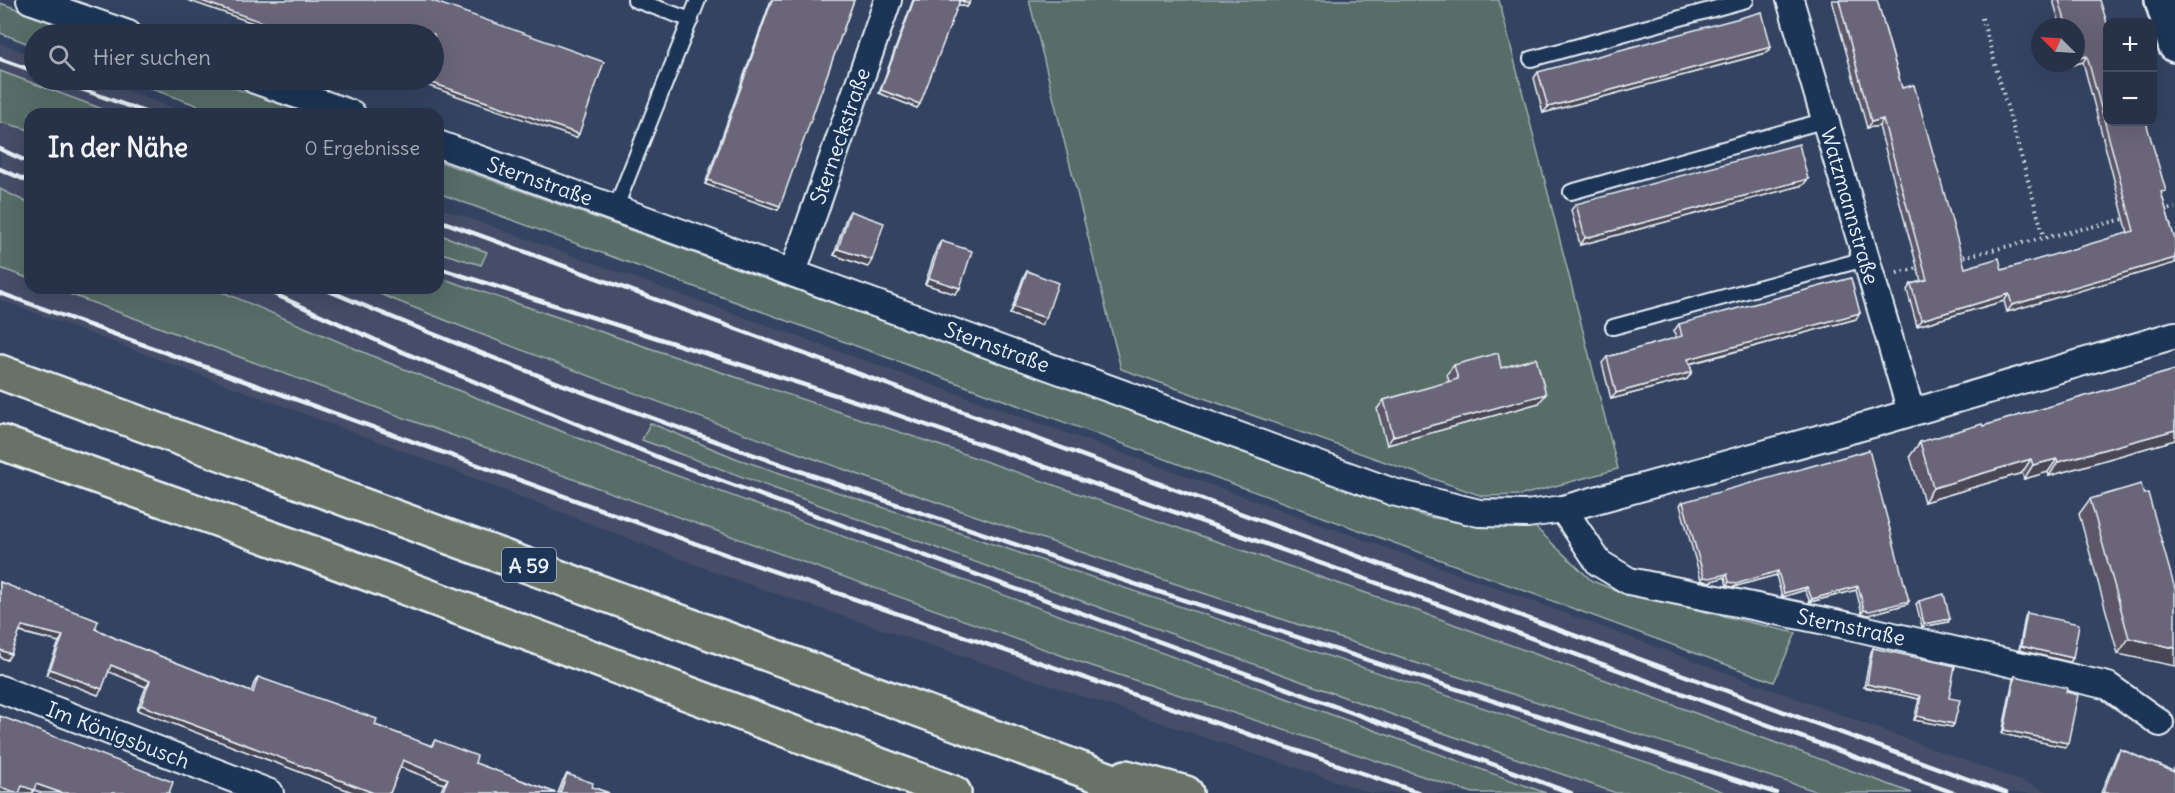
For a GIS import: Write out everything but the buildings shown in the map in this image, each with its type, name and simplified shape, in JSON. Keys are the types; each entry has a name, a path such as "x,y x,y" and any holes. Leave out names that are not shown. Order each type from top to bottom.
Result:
{"highway":[{"name":"A 59","path":"0,372 1146,793"},
{"path":"0,441 318,555 954,793"},
{"name":"A 59","path":"1058,759 1186,793"}],"main road":[{"path":"2162,0 2175,45"}],"street":[{"path":"30,0 99,24"},
{"name":"Sterneckstraße","path":"793,272 888,0"},
{"name":"Watzmannstraße","path":"1790,0 1911,412"},
{"path":"284,90 335,108"},
{"name":"Sternstraße","path":"444,146 1393,492 1479,513 1527,514 1563,509 1911,412 2175,334"},
{"name":"Sternstraße","path":"1563,509 1599,563 1629,581 1850,626 2108,686 2167,719"},
{"name":"Im Königsbusch","path":"0,689 270,793"}],"lane":[{"path":"635,0 691,20"},
{"path":"616,207 698,0"},
{"path":"1531,59 1746,0"},
{"path":"1571,192 1826,120"},
{"path":"1613,327 1868,270"}],"path":[{"path":"1982,18 2044,237"},
{"path":"2153,213 2175,208"},
{"path":"1951,260 2131,218"},
{"path":"1868,270 1928,266"}],"shaded area":[{"path":"0,43 24,52 24,80 0,71"},
{"path":"51,90 125,90 174,108 100,108"},
{"path":"0,122 24,128 24,294 381,294 745,435 1120,566 1822,793 1726,793 1652,764 738,459 650,424 643,440 1415,723 1616,793 1371,793 735,580 406,452 0,300"},
{"path":"444,209 1440,567 2053,793 1912,793 1421,612 947,448 444,279 444,254 481,265 486,252 444,236"}],"green space":[{"path":"1029,0 1499,0 1618,469 1522,495 1482,496 1121,369"},
{"path":"0,3 59,24 24,24 24,42 0,33"},
{"path":"0,71 24,80 24,90 51,90 100,108 24,108 24,128 0,122"},
{"path":"155,90 240,90 290,108 204,108"},
{"path":"444,163 1423,516 1472,525 1535,527 1592,581 1620,592 1796,633 1774,682 444,195"},
{"path":"0,189 24,201 24,277 0,268"},
{"path":"444,236 487,252 481,265 444,254"},
{"path":"444,279 947,448 1421,612 1912,793 1822,793 1271,616 1088,554 906,491 544,359 380,294 444,294"},
{"path":"69,294 227,294 389,363 634,460 1546,793 1473,793 1077,661 418,423"},
{"path":"650,423 738,459 1652,764 1726,793 1616,793 1415,723 642,440"}],"railway":[{"path":"0,59 24,67"},
{"path":"84,90 134,108"},
{"path":"0,149 24,160"},
{"path":"0,169 24,179"},
{"path":"444,222 2006,793"},
{"path":"444,270 889,412 1471,616 1954,793"},
{"path":"0,293 744,561 1420,793"},
{"path":"274,294 393,348 665,460 1571,793"},
{"path":"336,294 643,415 860,492 1776,793"}]}
